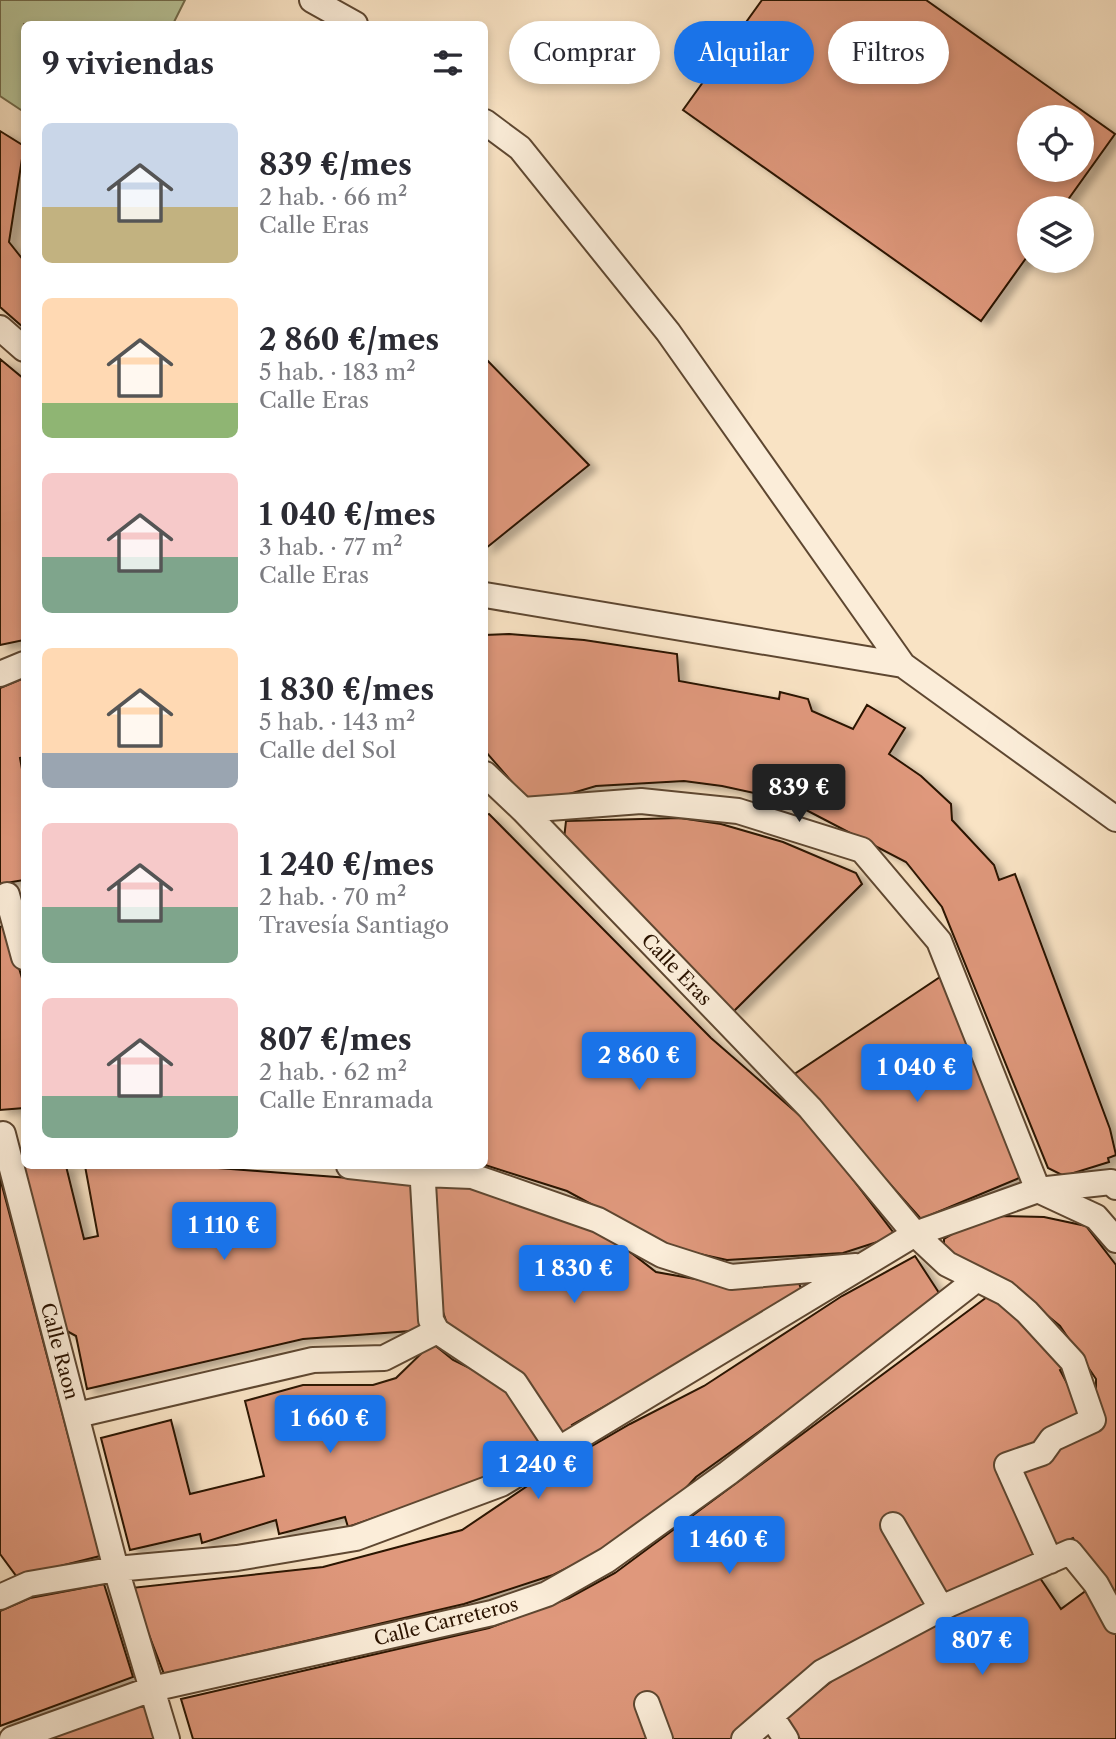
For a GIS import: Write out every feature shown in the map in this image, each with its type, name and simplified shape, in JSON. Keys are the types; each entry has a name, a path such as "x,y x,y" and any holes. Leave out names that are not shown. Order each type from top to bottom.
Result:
{"street":[{"path":"312,0 350,21"},
{"path":"488,124 520,148 668,332 903,665 1116,819"},
{"path":"0,328 21,346"},
{"path":"488,596 903,665"},
{"path":"0,674 21,665"},
{"name":"Calle Eras","path":"488,777 810,1108 915,1234 947,1264 1005,1293 1027,1312 1073,1362 1093,1420 1052,1439 1042,1453 1007,1465 1050,1561"},
{"path":"488,801 641,801 738,811 862,850 939,941 1038,1191 1096,1217 1116,1240"},
{"path":"11,896 21,943"},
{"name":"Calle Raon","path":"9,1133 116,1569 167,1739"},
{"path":"404,1169 472,1176 598,1220 662,1255 731,1277 861,1266"},
{"path":"422,1170 431,1320 437,1331 514,1383 558,1448"},
{"path":"0,1597 29,1584 116,1569 237,1558 356,1538 501,1484 915,1234 1038,1191 1111,1182 1116,1188"},
{"name":"Calle Carreteros","path":"12,1739 152,1689 492,1613 547,1594 607,1560 728,1474 977,1279"},
{"path":"77,1415 313,1360 384,1358 437,1331"},
{"path":"893,1525 941,1608"},
{"path":"744,1739 822,1672 941,1608 1070,1552 1096,1584 1116,1620"},
{"path":"647,1704 660,1739"},
{"path":"771,1716 786,1739"}],"green space":[{"path":"0,0 185,0 174,21 21,21 21,110 0,96"}],"building":[{"path":"762,0 926,0 1074,105 1017,105 1017,182 1081,182 1071,196 1017,196 1017,271 981,321 683,110 702,84 814,84 814,21 747,21"},
{"path":"1094,119 1115,134 1094,163"},
{"path":"0,131 21,144 21,165 9,242 21,257 21,325 0,307"},
{"path":"0,359 21,376 21,641 0,645"},
{"path":"488,361 589,465 488,547"},
{"path":"488,635 584,640 677,654 679,681 779,699 780,692 808,699 812,711 853,729 867,705 905,728 889,754 921,776 951,804 952,820 994,865 999,880 1015,874 1110,1129 1116,1155 1108,1158 1109,1162 1064,1176 1048,1168 942,907 906,862 787,800 722,786 684,781 596,786 532,805 488,754"},
{"path":"21,679 21,880 0,884 0,688"},
{"path":"488,814 711,1038 813,1127 896,1236 843,1253 727,1260 672,1248 567,1191 488,1166"},
{"path":"680,818 721,824 783,842 856,873 862,884 733,1012 564,839 566,821"},
{"path":"6,924 21,975 21,1108 0,1110 0,927"},
{"path":"940,977 1024,1176 921,1219 793,1075"},
{"path":"23,1169 67,1169 84,1239 98,1236 86,1169 231,1169 415,1183 424,1330 303,1339 87,1389 76,1336 65,1330"},
{"path":"0,1178 100,1556 17,1577 0,1554"},
{"path":"431,1184 472,1187 603,1231 656,1272 729,1285 797,1278 803,1294 572,1425 574,1429 562,1436 450,1333 441,1306"},
{"path":"1003,1216 1044,1217 1086,1226 1116,1265 1116,1609 1073,1538 1051,1548 1014,1472 1096,1410 1096,1379 1060,1326 1036,1306 944,1247 944,1239 971,1223"},
{"path":"915,1256 943,1299 696,1477 671,1504 616,1544 553,1575 464,1604 164,1674 131,1588 323,1567 462,1530 554,1468 630,1424 704,1386 842,1296"},
{"path":"991,1294 1068,1365 1060,1370 1085,1417 1040,1446 1000,1460 1041,1552 932,1602 818,1668 732,1739 193,1739 181,1699 489,1628 569,1598 615,1573"},
{"path":"432,1343 453,1360 512,1389 546,1440 478,1482 348,1527 345,1517 279,1534 276,1520 202,1543 200,1534 130,1550 101,1438 171,1420 190,1494 264,1476 245,1401 303,1385 373,1385 396,1378"},
{"path":"1038,1575 1061,1609 1091,1587 1116,1632 1116,1739 800,1739 785,1718 837,1677 885,1647"},
{"path":"104,1584 133,1677 0,1726 0,1611 30,1598"},
{"path":"143,1703 157,1739 39,1739"}]}
